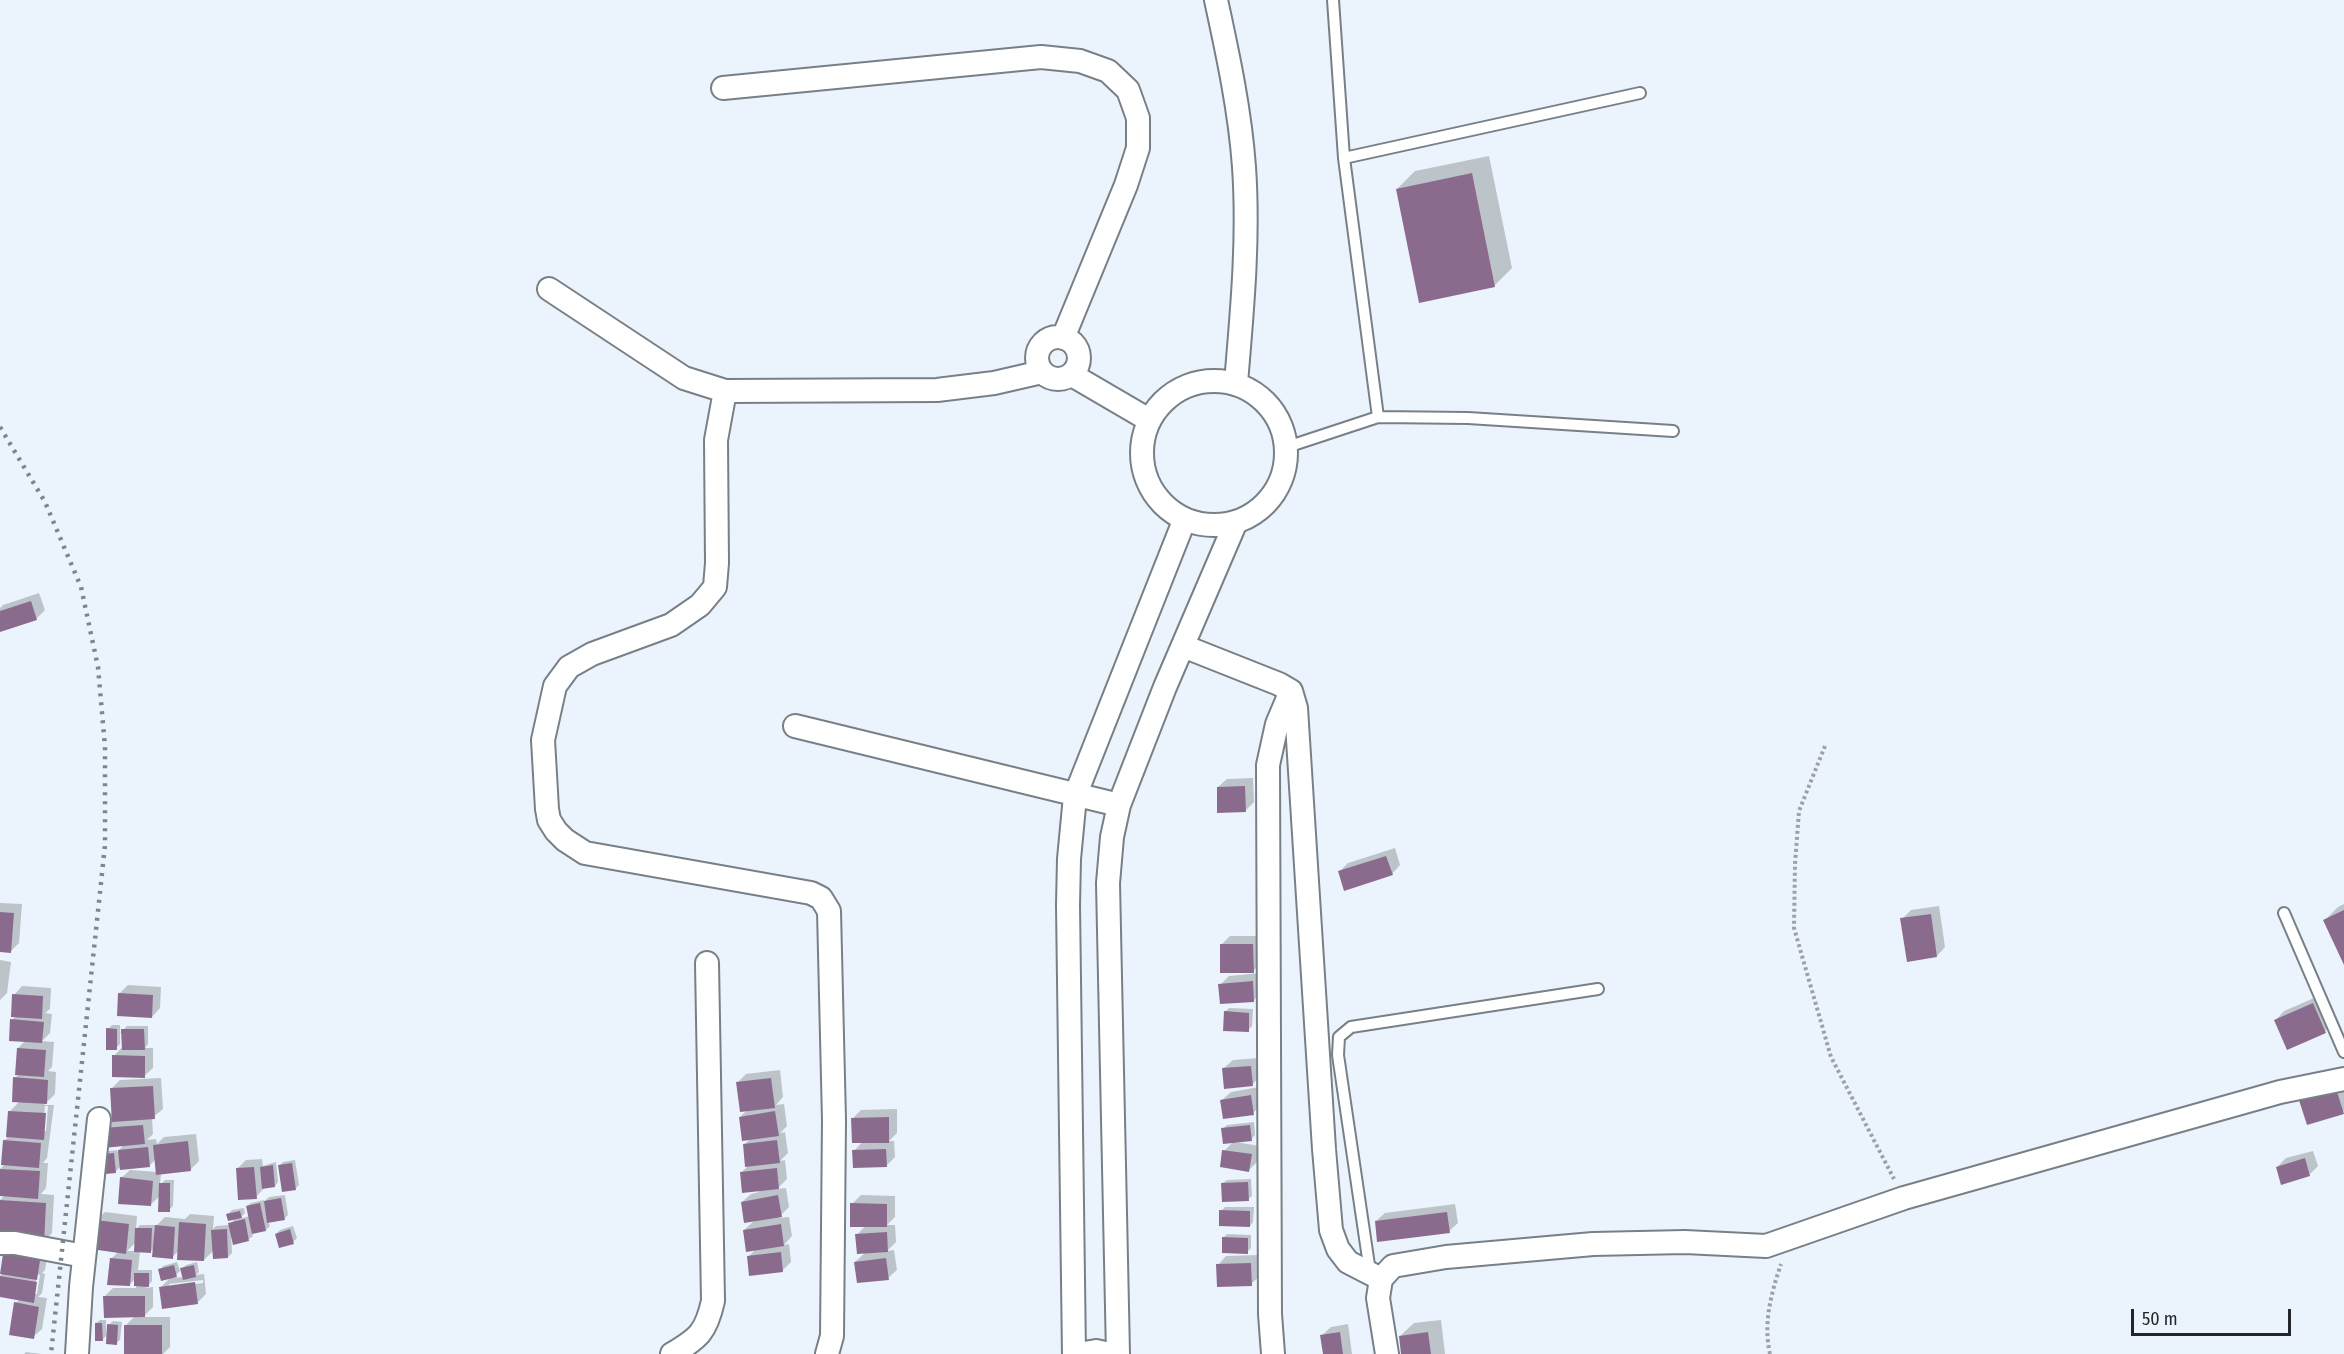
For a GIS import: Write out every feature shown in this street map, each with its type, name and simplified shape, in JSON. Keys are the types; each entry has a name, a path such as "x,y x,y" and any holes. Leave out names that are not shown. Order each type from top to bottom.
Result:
{"street":[{"path":"1216,0 1232,72 1244,168 1245,288 1236,383"},
{"path":"723,88 1041,57 1080,61 1108,71 1128,90 1138,118 1138,148 1126,185 1063,338"},
{"path":"549,289 684,378 725,391 937,390 993,383 1042,372"},
{"path":"1052,338 1063,338 1076,346 1079,362 1072,375 1062,380 1051,379 1042,372 1037,363 1038,352 1043,343 1052,338"},
{"path":"1072,375 1149,420"},
{"path":"1202,380 1236,383 1261,397 1279,419 1287,447 1282,480 1264,507 1235,524 1218,527 1201,526 1184,521 1154,496 1141,458 1149,420 1171,394 1202,380"},
{"path":"725,391 716,440 717,563 715,586 700,605 670,626 600,651 569,667 555,686 545,724 546,797 549,820 556,831 585,853 811,893 821,898 829,911 834,1132 832,1336 827,1354"},
{"path":"1074,1354 1068,906 1075,796 1184,521"},
{"path":"1118,1354 1108,883 1112,837 1119,805 1235,524"},
{"path":"1183,646 1279,684 1291,691 1296,708 1331,1230 1338,1250 1348,1262 1376,1277"},
{"path":"1273,1354 1270,1302 1268,765 1277,723 1291,691"},
{"path":"795,726 1119,805"},
{"path":"672,1354 702,1333 709,1320 713,1300 707,963"},
{"path":"1376,1277 1393,1266 1466,1255 1593,1244 1717,1243 1759,1247 1904,1198 2280,1092 2344,1078"},
{"path":"77,1354 84,1256 99,1119"},
{"path":"0,1244 15,1243 84,1256"},
{"path":"1376,1277 1387,1354"},
{"path":"1079,1354 1096,1351 1109,1354"}],"lane":[{"path":"1334,0 1344,158 1378,417"},
{"path":"1344,158 1640,93"},
{"path":"1287,447 1378,417 1468,418 1673,431"},
{"path":"2284,913 2344,1052"},
{"path":"1376,1277 1338,1055 1339,1037 1351,1027 1598,989"}],"path":[{"path":"1825,746 1799,811 1794,928 1832,1057 1904,1198"},
{"path":"1770,1354 1766,1336 1770,1295 1790,1238"}],"building":[{"path":"1472,173 1495,287 1419,303 1396,189"},
{"path":"31,601 37,620 0,632 0,611"},
{"path":"1245,786 1246,812 1217,813 1217,787"},
{"path":"1386,856 1393,875 1344,891 1338,871"},
{"path":"2344,910 2344,965 2323,920"},
{"path":"0,912 14,913 11,953 0,952"},
{"path":"1931,914 1937,957 1907,962 1900,918"},
{"path":"1220,944 1253,944 1254,973 1220,973"},
{"path":"1253,981 1254,1002 1220,1004 1218,984"},
{"path":"118,993 153,995 152,1018 117,1016"},
{"path":"12,994 43,996 42,1019 11,1017"},
{"path":"2313,1003 2326,1033 2287,1050 2274,1020"},
{"path":"1224,1011 1249,1013 1249,1032 1223,1031"},
{"path":"10,1019 44,1022 42,1043 9,1041"},
{"path":"106,1028 117,1029 117,1050 106,1050"},
{"path":"121,1029 144,1029 145,1050 122,1050"},
{"path":"17,1048 46,1050 44,1077 15,1075"},
{"path":"112,1055 145,1056 145,1078 112,1077"},
{"path":"1251,1066 1253,1086 1224,1089 1222,1068"},
{"path":"13,1077 48,1080 47,1104 12,1102"},
{"path":"771,1078 775,1108 740,1112 736,1082"},
{"path":"2334,1082 2344,1114 2307,1125 2297,1094"},
{"path":"153,1086 155,1119 112,1122 110,1088"},
{"path":"1251,1095 1254,1115 1223,1119 1220,1100"},
{"path":"8,1111 46,1113 44,1140 6,1137"},
{"path":"775,1111 779,1136 742,1141 739,1117"},
{"path":"889,1117 889,1143 852,1143 851,1118"},
{"path":"143,1125 145,1144 103,1148 102,1128"},
{"path":"1250,1125 1252,1141 1223,1144 1221,1128"},
{"path":"3,1140 41,1143 39,1168 1,1165"},
{"path":"777,1140 780,1163 745,1167 743,1144"},
{"path":"188,1141 191,1171 156,1175 153,1145"},
{"path":"148,1147 150,1167 120,1170 118,1150"},
{"path":"886,1149 887,1167 853,1168 852,1150"},
{"path":"1222,1150 1252,1154 1249,1172 1220,1167"},
{"path":"114,1153 116,1173 105,1174 103,1154"},
{"path":"2305,1158 2310,1176 2281,1185 2276,1167"},
{"path":"292,1163 296,1190 282,1192 278,1165"},
{"path":"273,1165 275,1187 262,1189 260,1167"},
{"path":"254,1167 257,1199 238,1200 236,1168"},
{"path":"777,1168 779,1189 742,1193 740,1172"},
{"path":"0,1169 40,1171 38,1199 0,1196"},
{"path":"120,1177 153,1181 151,1206 118,1204"},
{"path":"1248,1182 1249,1201 1222,1202 1221,1183"},
{"path":"159,1183 170,1183 170,1212 158,1212"},
{"path":"778,1195 782,1217 744,1223 741,1202"},
{"path":"281,1198 285,1220 267,1223 264,1201"},
{"path":"0,1200 46,1203 44,1244 0,1240"},
{"path":"260,1203 266,1231 252,1234 246,1206"},
{"path":"850,1203 887,1204 887,1227 850,1227"},
{"path":"1219,1210 1250,1211 1250,1227 1219,1226"},
{"path":"240,1211 242,1218 228,1221 226,1214"},
{"path":"1447,1212 1450,1233 1377,1242 1375,1221"},
{"path":"245,1219 249,1241 233,1245 228,1223"},
{"path":"95,1220 129,1224 126,1254 91,1249"},
{"path":"179,1222 206,1224 204,1261 177,1260"},
{"path":"781,1224 784,1246 746,1252 743,1230"},
{"path":"155,1225 175,1227 173,1259 152,1257"},
{"path":"135,1228 152,1228 151,1253 134,1252"},
{"path":"227,1229 228,1258 213,1259 211,1230"},
{"path":"290,1229 294,1244 279,1248 275,1234"},
{"path":"887,1232 888,1252 857,1254 855,1234"},
{"path":"1222,1237 1248,1238 1248,1254 1222,1253"},
{"path":"4,1247 41,1254 37,1280 0,1274"},
{"path":"781,1252 783,1272 749,1276 747,1256"},
{"path":"110,1258 132,1260 130,1286 107,1285"},
{"path":"886,1258 889,1280 857,1283 854,1262"},
{"path":"1251,1263 1252,1286 1217,1287 1216,1264"},
{"path":"174,1265 177,1277 161,1281 158,1269"},
{"path":"194,1265 196,1277 183,1280 180,1268"},
{"path":"134,1273 149,1273 149,1287 134,1286"},
{"path":"0,1276 37,1282 34,1303 0,1297"},
{"path":"195,1282 198,1304 162,1309 159,1287"},
{"path":"103,1296 145,1296 145,1317 104,1318"},
{"path":"14,1302 39,1307 34,1339 9,1335"},
{"path":"95,1323 102,1323 103,1341 95,1341"},
{"path":"107,1324 118,1325 117,1345 106,1344"},
{"path":"124,1325 162,1325 162,1354 124,1354"},
{"path":"1340,1332 1343,1354 1323,1354 1320,1335"},
{"path":"1428,1332 1431,1354 1401,1354 1399,1336"}],"railway":[{"path":"0,427 45,502 81,587 98,667 105,747 105,845 51,1354"}]}
